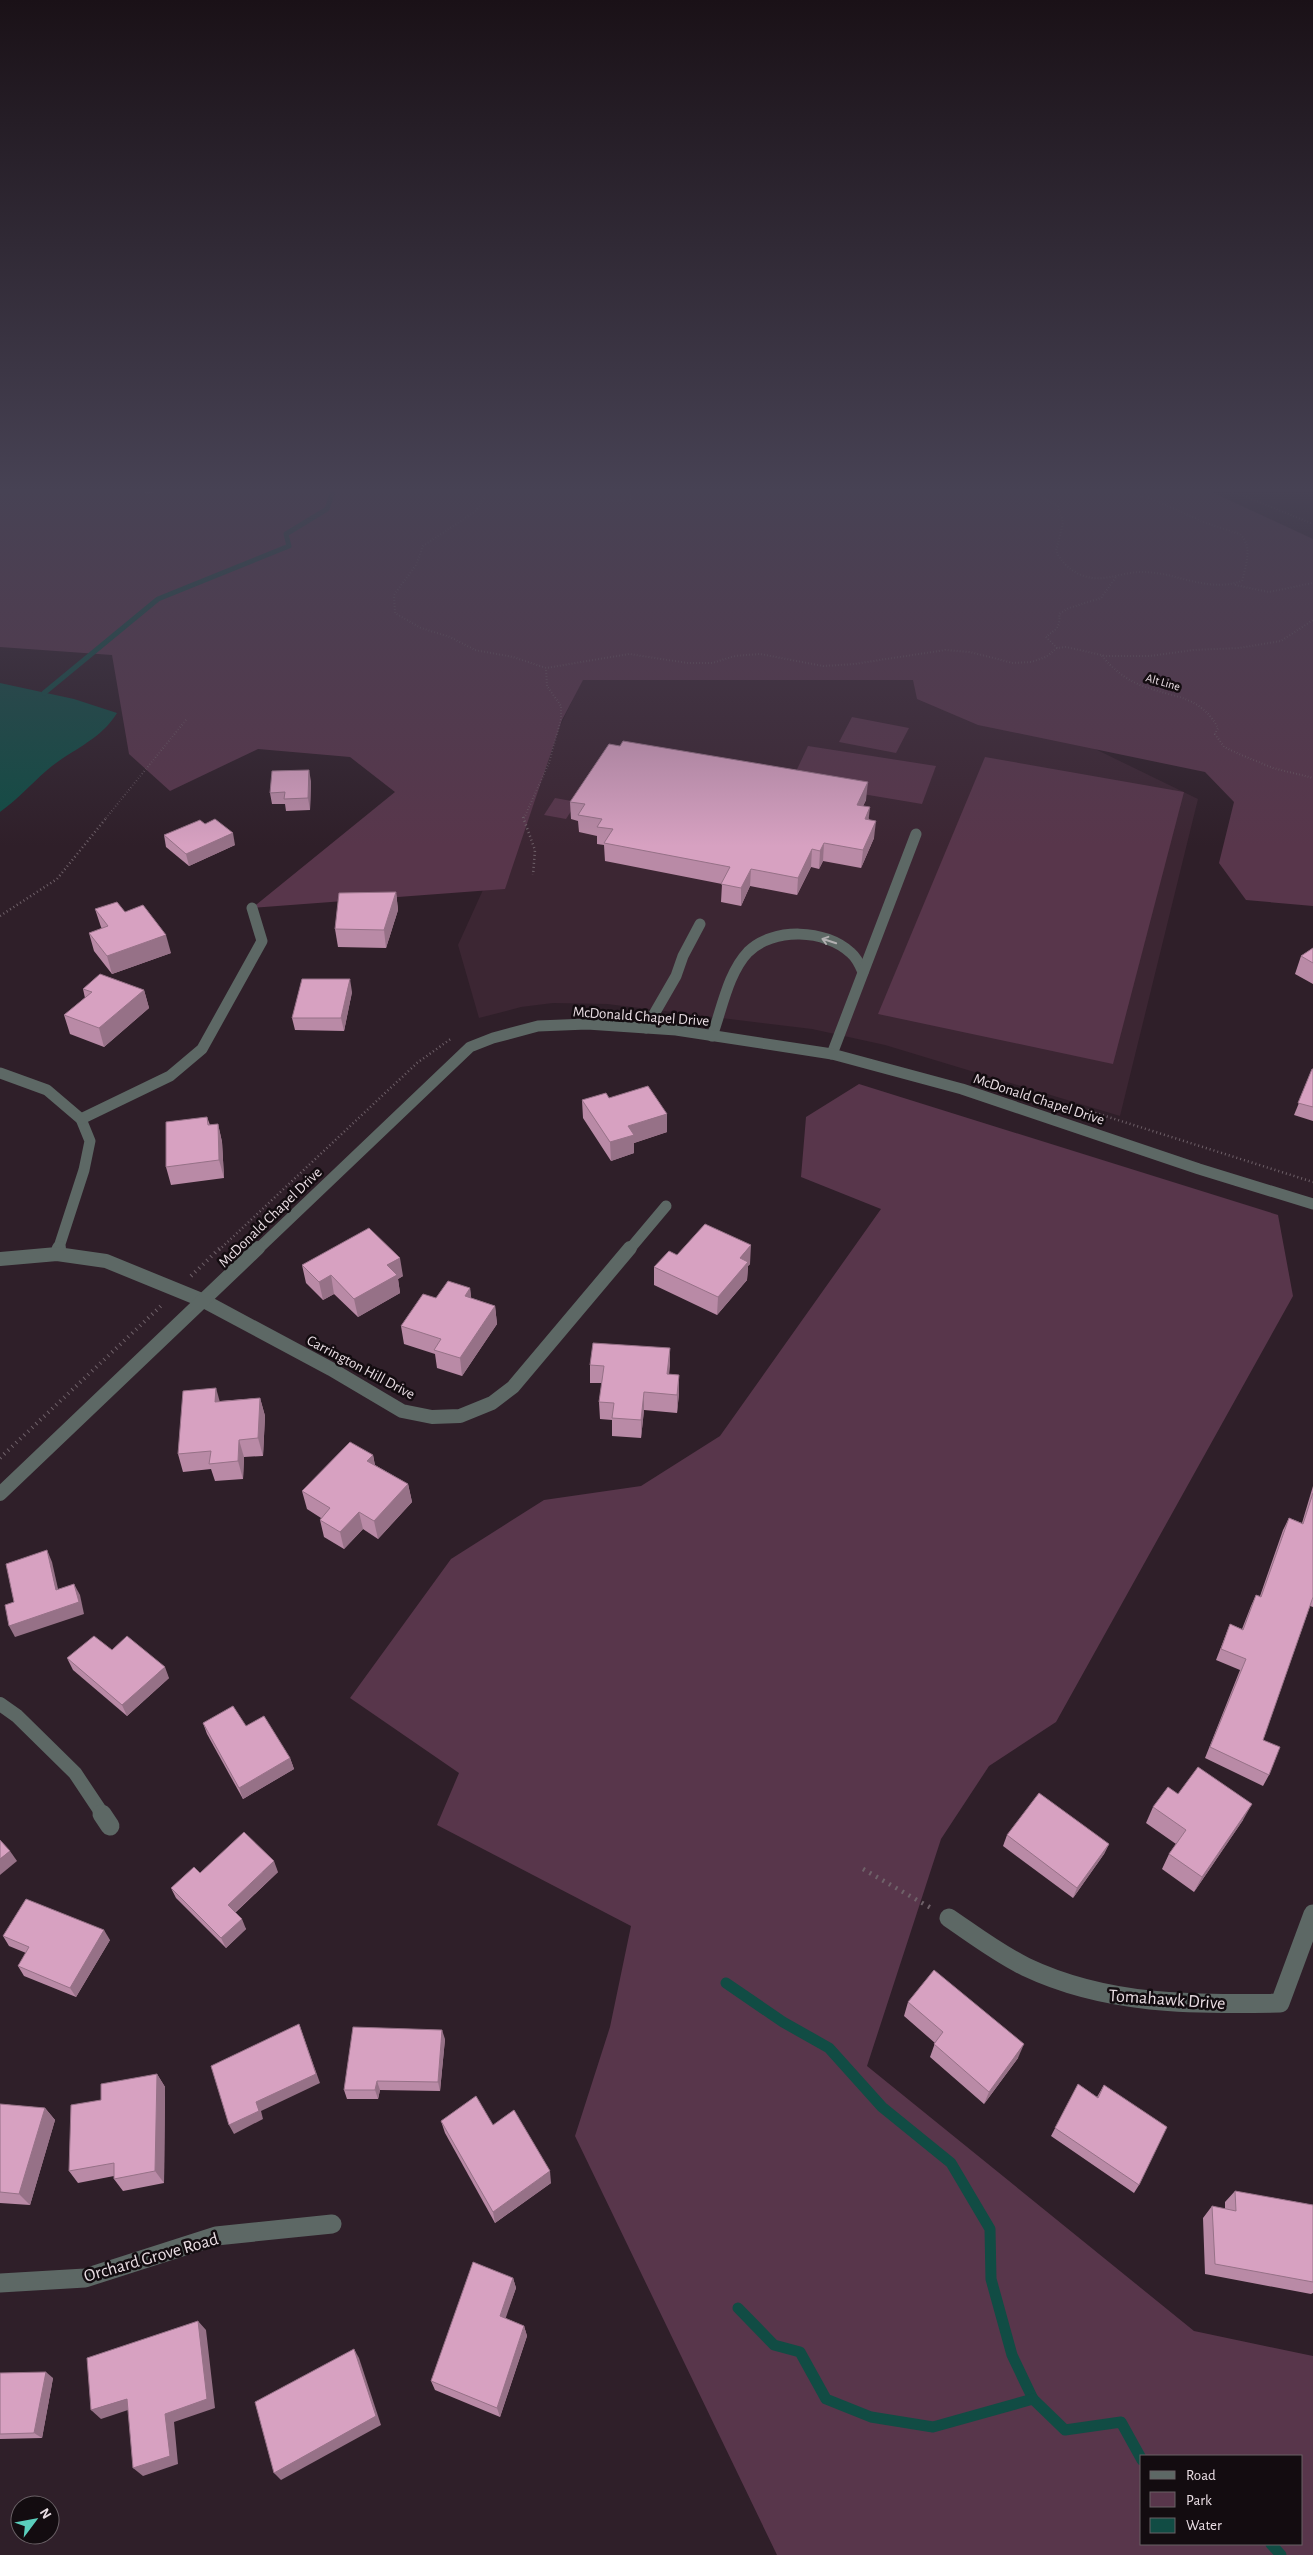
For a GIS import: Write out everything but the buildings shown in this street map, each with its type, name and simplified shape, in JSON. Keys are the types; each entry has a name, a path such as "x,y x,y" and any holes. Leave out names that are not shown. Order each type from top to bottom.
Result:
{"street":[{"path":"832,1054 916,834"},
{"path":"82,1119 170,1076 202,1050 262,942 252,908"},
{"path":"646,1028 676,976 683,956 700,924"},
{"path":"712,1036 742,960 750,950 762,942 778,937 800,935 822,938 848,950 858,960 864,972"},
{"name":"McDonald Chapel Drive","path":"0,1494 470,1047 493,1038 538,1026 587,1024 646,1028 832,1054 962,1089 1313,1204"},
{"path":"0,1073 47,1090 82,1119 90,1141 84,1170 57,1254"},
{"name":"Carrington Hill Drive","path":"0,1259 57,1254 106,1261 204,1301 331,1369 402,1410 432,1417 460,1416 492,1403 513,1387 666,1206"},
{"path":"0,1704 17,1716 75,1773 110,1826"},
{"name":"Tomahawk Drive","path":"949,1918 1026,1967 1092,1993 1152,2001 1226,2004 1280,2003 1313,1914"},
{"name":"Orchard Grove Road","path":"0,2283 10,2284 85,2278 216,2236 332,2224"}],"path":[{"path":"395,607 395,613 421,628 450,637 475,650 513,657 529,664 546,668 629,654 688,663 712,663 735,656 760,654 823,666 854,664 945,650 970,652 1013,663 1031,662 1046,657 1057,648 1066,647 1102,656 1141,656 1239,648 1280,641 1313,620"},
{"path":"1057,648 1046,637 1056,631 1060,623 1059,614 1062,610 1074,607"},
{"name":"Alt Line","path":"1102,656 1110,665 1133,682 1173,692 1202,708 1215,720 1218,728 1215,734 1224,747 1273,768 1313,778"},
{"path":"533,875 534,850 524,816 536,793 562,720 561,706 547,692 545,684 546,668"},
{"path":"0,916 57,879 186,720"},
{"path":"0,1458 166,1301"},
{"path":"862,1869 949,1918"}],"shaded area":[{"path":"1001,672 1021,713 1198,799 1120,1116 885,1045 812,1029 607,1004 553,1003 521,1007 479,1018 458,945 511,828 583,678"}],"green space":[{"path":"0,607 1313,607 1313,906 1246,900 1219,863 1234,802 1205,772 978,725 917,699 913,680 583,680 562,720 505,889 252,908 395,792 350,757 258,749 170,791 129,754 112,655 0,647"},
{"path":"852,717 909,728 896,753 839,742"},
{"path":"808,746 936,766 922,804 791,782"},
{"path":"985,757 1184,792 1113,1064 878,1014"},
{"path":"555,798 577,802 566,819 544,815"},
{"path":"859,1084 1278,1215 1293,1296 1056,1722 989,1766 941,1839 867,2066 1194,2331 1313,2356 1313,2555 777,2555 575,2136 610,2027 631,1926 437,1825 459,1773 350,1698 451,1559 544,1500 641,1486 720,1436 881,1209 801,1177 806,1117"}],"water":[{"path":"0,683 74,699 117,713 102,731 55,764 0,812"}],"waterway":[{"path":"44,693 148,607"},
{"path":"726,1983 783,2022 829,2048 882,2107 951,2163 990,2229 991,2279 1012,2355 1033,2399"},
{"path":"738,2308 774,2345 800,2352 826,2399 871,2417 933,2427 1033,2399"},
{"path":"1033,2399 1065,2430 1121,2422 1140,2456"},
{"path":"1272,2545 1281,2555"}]}
